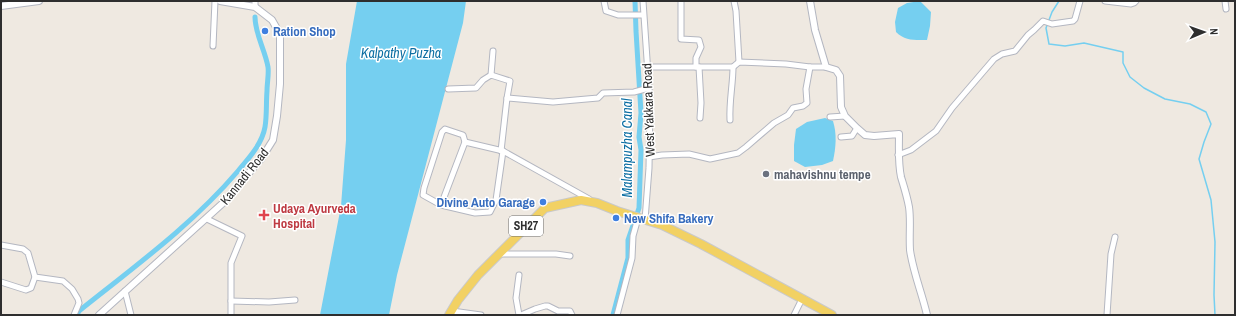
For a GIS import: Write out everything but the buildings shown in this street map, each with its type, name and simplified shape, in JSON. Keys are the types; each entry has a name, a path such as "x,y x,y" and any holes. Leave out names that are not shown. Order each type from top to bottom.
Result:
{"main road":[{"name":"SH27","path":"450,313 474,280 546,208 581,200 662,225 701,244 832,315"}],"street":[{"path":"1,6 20,2 39,1"},
{"path":"213,46 215,1"},
{"name":"Kannadi Road","path":"99,315 224,203 262,159 273,140 280,84 280,34 272,20 255,4 220,1"},
{"path":"604,1 606,11 618,15 637,15"},
{"name":"West Yakkara Road","path":"618,315 632,258 634,236 639,218 649,157 649,88 647,67 637,15 642,1"},
{"path":"681,1 681,40 699,40 700,47 696,58 701,104 700,118"},
{"path":"734,1 739,62"},
{"path":"810,1 815,30 826,67"},
{"path":"898,154 911,150 936,131 952,108 994,60 1002,54 1015,51 1028,34 1043,21 1052,24 1073,21 1076,19 1080,1"},
{"path":"1106,1 1134,4 1136,1"},
{"path":"1225,1 1226,9"},
{"path":"491,75 493,51"},
{"path":"647,67 733,66 739,62 826,67 836,70 840,76 841,107 845,116 865,135 874,136 899,134 898,154 901,176 909,209 910,250 927,315"},
{"path":"730,120 729,110 733,81 733,66"},
{"path":"649,157 689,154 710,159 738,153 774,123 788,115 793,108 807,103 806,89 810,67"},
{"path":"441,205 465,142 463,136 445,129 442,132 423,195 441,205 476,213 490,212 496,200 510,81 491,75 483,80 476,88 448,89"},
{"path":"507,98 553,102 598,98 603,93 634,92 649,88"},
{"path":"830,117 845,116"},
{"path":"840,137 852,136 857,128"},
{"path":"465,142 502,151 597,204"},
{"path":"207,219 242,236 231,263 231,315"},
{"path":"1107,315 1112,254 1115,237"},
{"path":"1,245 23,249 28,253 35,277 31,288 26,290 1,282"},
{"path":"499,254 556,254 570,256"},
{"path":"520,274 516,298 520,315 545,306 558,311 570,311 572,315"},
{"path":"35,277 63,281 72,289 78,299 74,315"},
{"path":"125,291 131,315"},
{"path":"794,315 802,299"},
{"path":"231,301 269,302 295,300"},
{"path":"450,313 481,315"}],"water":[{"name":"Kalpathy Puzha","path":"357,1 466,1 463,23 397,275 389,315 320,315 341,206 346,140 346,64"},
{"path":"920,1 931,12 927,40 910,39 899,35 896,32 895,22 898,8 907,3"},
{"path":"825,118 833,121 835,131 836,141 833,161 822,165 805,167 794,161 796,129 807,122"}],"waterway":[{"name":"Malampuzha Canal","path":"613,315 628,258 628,240 639,208 641,150 639,137 641,113 635,1"},
{"path":"1059,1 1052,12 1046,28 1049,44 1065,46 1084,43 1123,52 1123,63 1130,77 1144,88 1165,99 1190,104 1206,112 1211,124 1199,159 1211,200 1215,242 1215,315"},
{"path":"77,315 79,311 162,245 182,227 220,191 251,156 258,145 266,122 268,70 267,61 255,23 255,17"}],"place":[{"name":"Ration Shop","path":"265,31"},
{"name":"mahavishnu tempe","path":"766,174"},
{"name":"Divine Auto Garage","path":"543,202"},
{"name":"Udaya Ayurveda Hospital","path":"264,215"},
{"name":"New Shifa Bakery","path":"616,218"}]}
